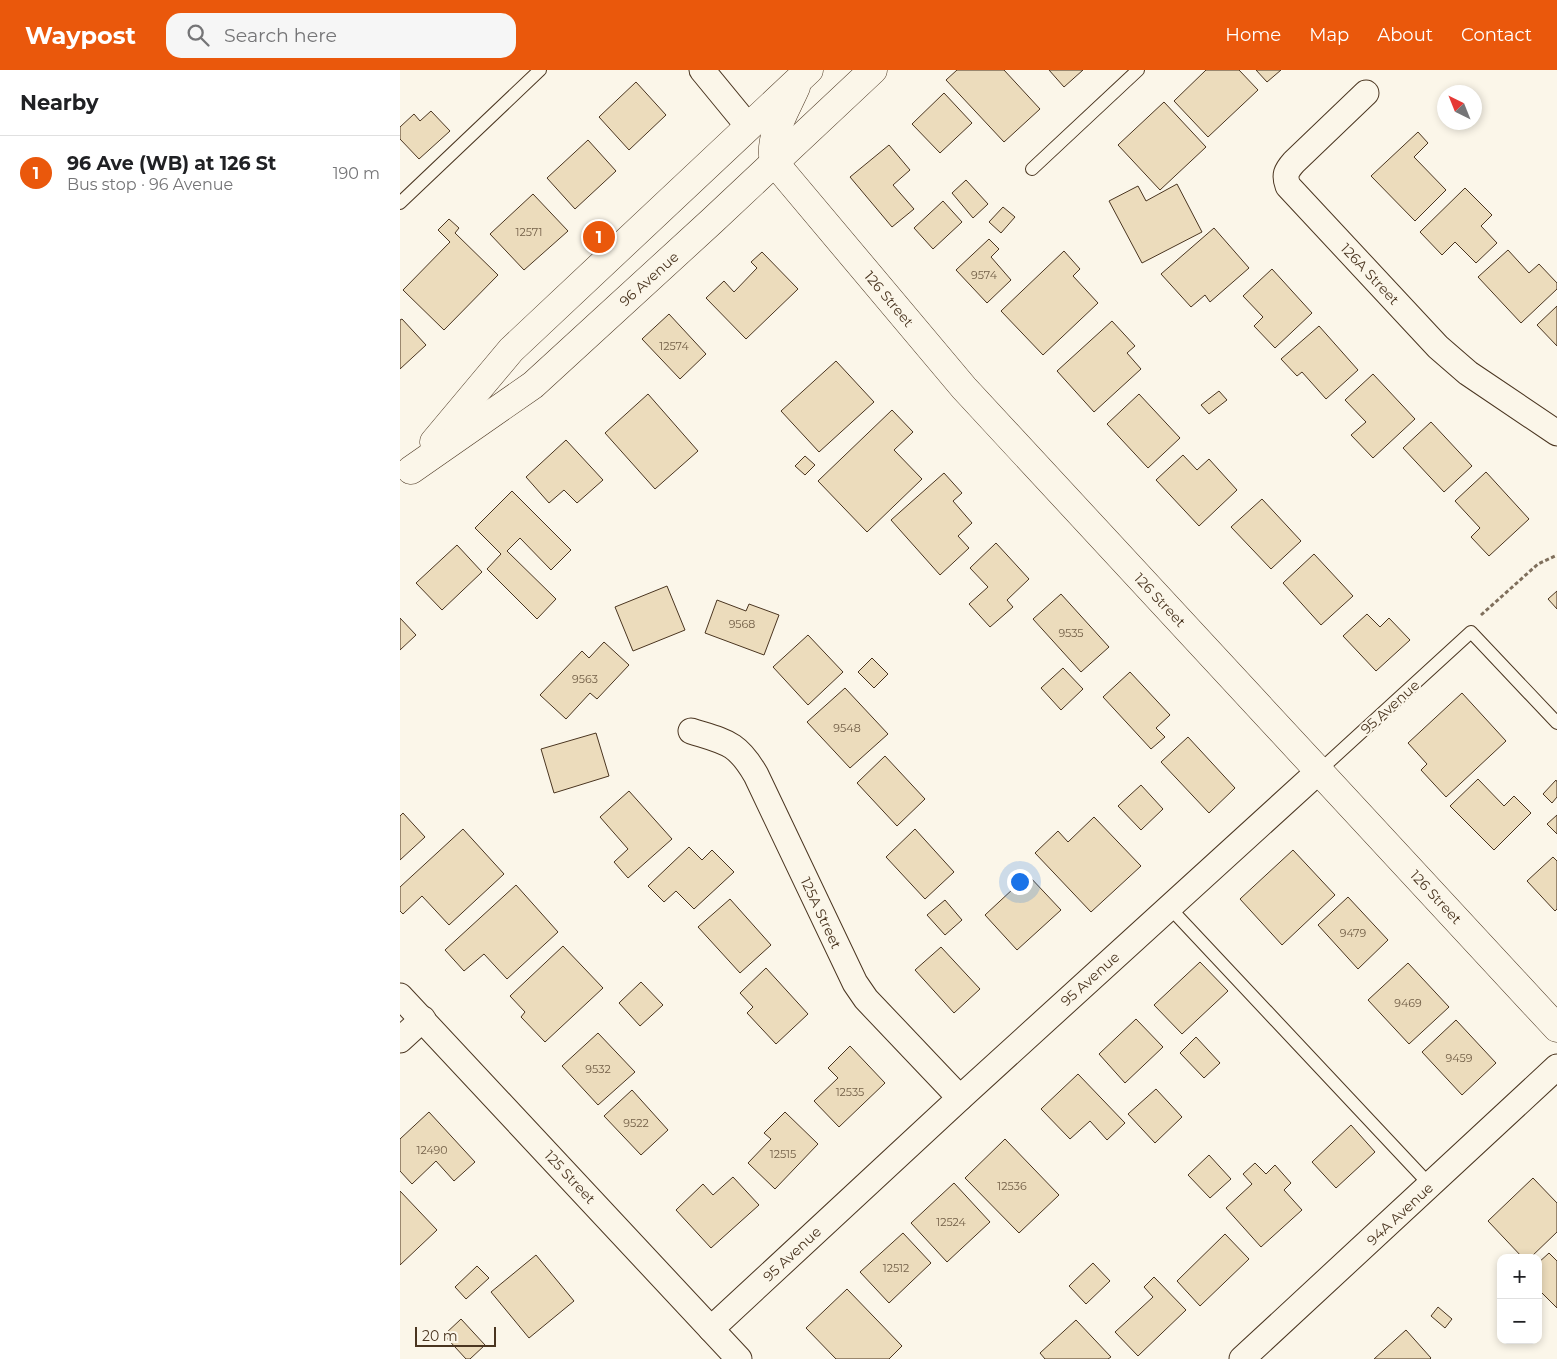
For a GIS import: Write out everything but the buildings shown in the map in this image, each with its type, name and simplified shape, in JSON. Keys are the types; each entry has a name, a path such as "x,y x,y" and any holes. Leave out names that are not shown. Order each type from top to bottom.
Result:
{"main road":[{"name":"96 Avenue","path":"405,475 533,385 873,70"},
{"name":"96 Avenue","path":"405,475 511,350 804,75"},
{"path":"774,162 772,147 774,138 804,75"},
{"name":"126 Street","path":"774,162 964,388 1557,1028"}],"street":[{"path":"702,70 748,126"},
{"name":"126A Street","path":"1366,93 1287,170 1285,178 1288,186 1438,347 1468,373 1557,433"},
{"name":"125A Street","path":"691,732 731,744 746,758 756,775 855,983 866,999 960,1098"},
{"name":"95 Avenue","path":"712,1329 960,1098 1319,771"},
{"name":"125 Street","path":"400,996 739,1359"},
{"path":"400,1040 422,1019"},
{"name":"94A Avenue","path":"1242,1359 1431,1186 1557,1067"}],"lane":[{"path":"400,203 540,70"},
{"path":"1032,169 1138,70"},
{"path":"1471,632 1557,723"},
{"name":"95 Avenue","path":"1319,771 1471,632"},
{"path":"1169,907 1431,1186"}],"path":[{"path":"1471,632 1473,622 1523,577 1538,564 1557,555"}],"place":[{"name":"96 Ave (WB) at 126 St","path":"599,237"}]}
